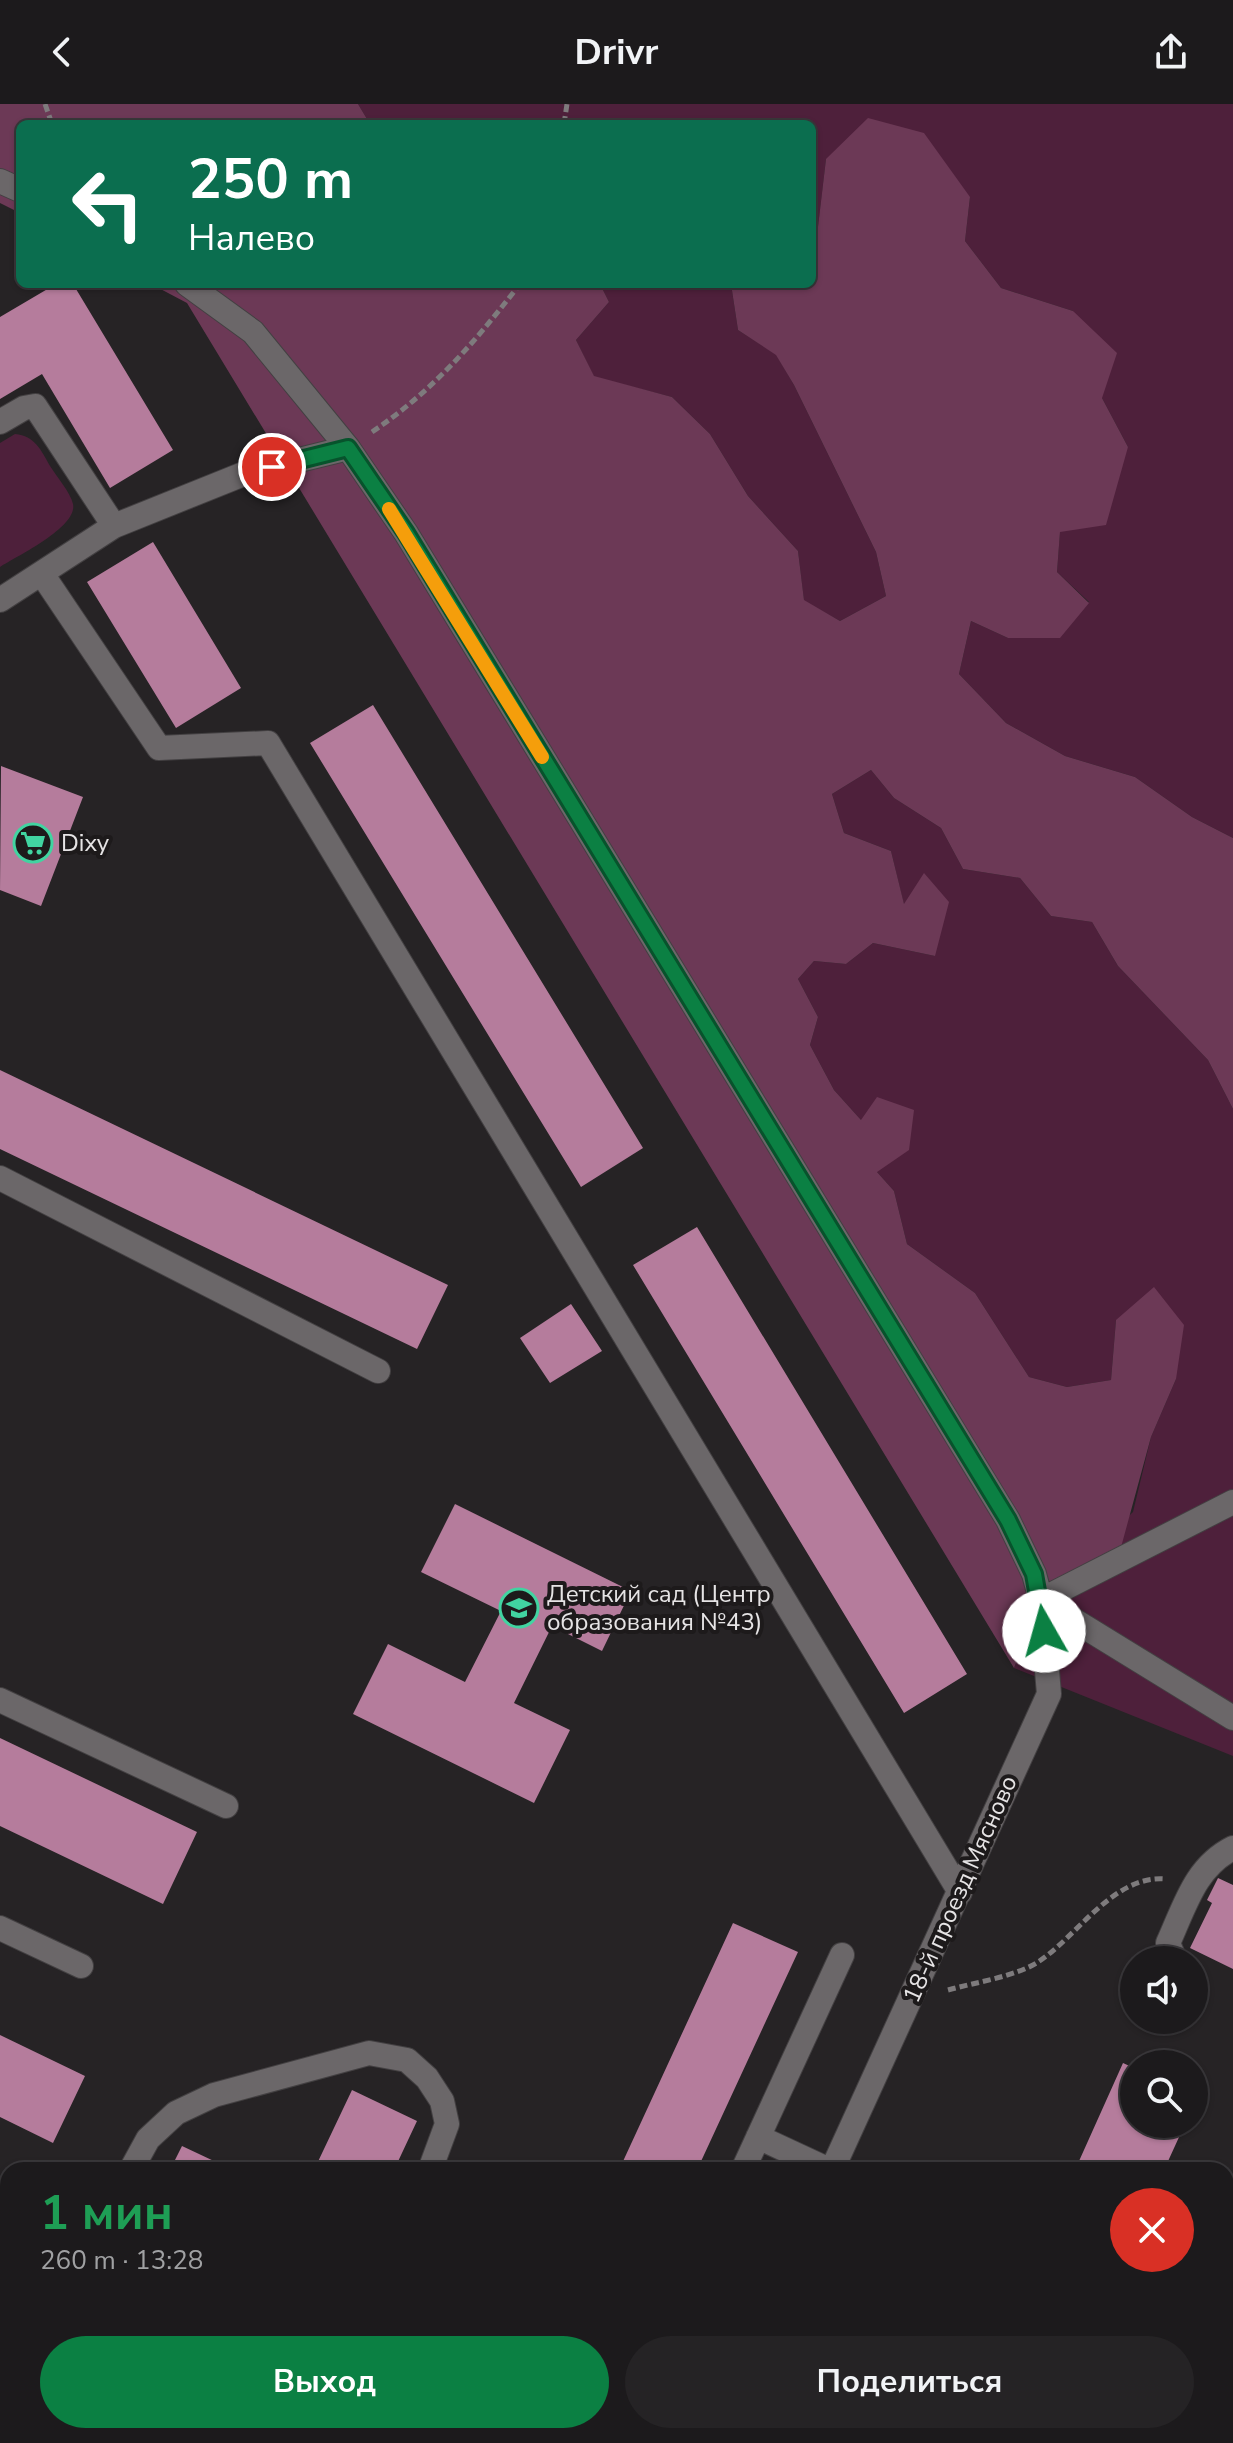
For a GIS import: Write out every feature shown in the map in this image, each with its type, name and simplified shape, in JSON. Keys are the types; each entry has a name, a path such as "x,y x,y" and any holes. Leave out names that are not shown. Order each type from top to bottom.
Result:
{"street":[{"name":"18-й проезд Мясново","path":"192,288 253,332 348,448 406,533 1008,1520 1034,1574 1041,1600 1049,1694 835,2162"},
{"path":"0,422 24,408 35,406 44,414 114,526"},
{"path":"0,600 114,526 246,473 348,448"},
{"path":"42,574 159,748 268,743 960,1892"},
{"path":"0,1178 378,1371"},
{"path":"1041,1600 1233,1502"},
{"path":"1041,1600 1233,1718"},
{"path":"0,1700 226,1806"},
{"path":"1169,1946 1193,1887 1212,1859 1233,1848"},
{"path":"0,1928 81,1966"},
{"path":"747,2162 842,1955"},
{"path":"134,2162 148,2139 176,2113 214,2095 369,2053 407,2060 427,2078 442,2101 447,2124 433,2162"},
{"path":"758,2137 813,2162"}],"path":[{"path":"348,448 415,404 468,351 517,288"},
{"path":"909,2002 1036,1964 1120,1892 1139,1882 1175,1879 1193,1887"}],"shaded area":[{"path":"0,104 358,104 368,120 16,120 16,211 0,203"},
{"path":"358,104 1233,104 1233,838 1192,817 1135,777 1065,756 1006,723 959,674 971,621 1008,638 1089,602 1057,572 1060,531 1128,447 1102,398 1073,311 1001,288 965,241 970,197 826,159 816,244 816,120 368,120"},
{"path":"868,118 924,133 970,197 965,241 1001,288 1073,311 1117,353 1102,398 1128,447 1106,525 1060,532 1057,572 1089,603 1060,638 1008,638 971,621 959,674 1006,723 1065,756 1135,777 1192,817 1233,838 1233,1109 1208,1060 1118,966 1092,922 1051,916 1020,878 963,869 941,828 894,798 871,770 832,794 844,833 891,851 904,904 924,873 949,902 935,956 873,943 846,964 814,961 798,979 818,1017 810,1045 834,1090 861,1120 877,1097 914,1110 909,1150 877,1172 894,1191 907,1244 975,1293 1029,1377 1067,1387 1111,1380 1116,1320 1154,1287 1184,1325 1176,1379 1151,1437 1117,1562 1041,1600 1014,1668 187,303 159,288 602,288 609,302 576,340 594,376 672,397 710,434 748,496 798,551 804,600 840,621 886,596 876,552 794,385 776,355 738,330 732,288 816,288 816,244 826,159"},
{"path":"602,288 732,288 738,330 776,354 794,385 876,552 886,596 840,621 804,601 798,551 748,496 710,434 672,397 594,377 576,340 609,302"},
{"path":"15,434 37,445 66,490 73,504 72,513 57,531 0,567 0,443"},
{"path":"871,770 894,798 941,828 963,869 1020,878 1051,916 1092,922 1118,966 1208,1060 1233,1109 1233,1756 1014,1668 1041,1600 1133,1512 1151,1437 1176,1379 1116,1320 1111,1380 1067,1387 1029,1377 975,1293 907,1244 894,1191 877,1172 861,1120 834,1090 810,1045 818,1017 798,979 814,961 846,964 873,943 935,956 904,905 891,851 844,833 832,794"}],"building":[{"path":"49,288 75,288 173,450 110,488 42,374 0,399 0,317"},
{"path":"153,542 241,688 176,728 87,582"},
{"path":"373,705 643,1148 581,1187 310,743"},
{"name":"Dixy","path":"1,766 83,797 41,906 0,890"},
{"path":"0,1070 448,1285 417,1349 0,1149"},
{"path":"697,1227 967,1674 904,1713 633,1265"},
{"path":"571,1304 602,1351 550,1383 520,1338"},
{"path":"455,1504 631,1591 602,1651 552,1626 514,1703 570,1730 534,1803 353,1714 388,1644 465,1682 501,1611 421,1572"},
{"path":"0,1738 197,1832 163,1904 0,1826"},
{"path":"1218,1878 1233,1885 1233,1969 1208,1957 1208,1946 1191,1946 1212,1903 1207,1900"},
{"path":"733,1923 798,1952 701,2162 623,2162"},
{"path":"0,2035 85,2076 53,2143 0,2117"},
{"path":"1120,2070 1120,2138 1179,2138 1168,2162 1079,2162"},
{"path":"352,2090 417,2121 398,2162 318,2162"},
{"path":"182,2146 216,2162 174,2162"}],"slow traffic":[{"path":"389,509 542,757"}],"place":[{"name":"Dixy","path":"33,843"},
{"name":"Детский сад (Центр образования №43)","path":"519,1608"}],"route":[{"path":"272,467 348,448 406,533 1008,1520 1034,1574 1041,1600 1044,1631"}]}
